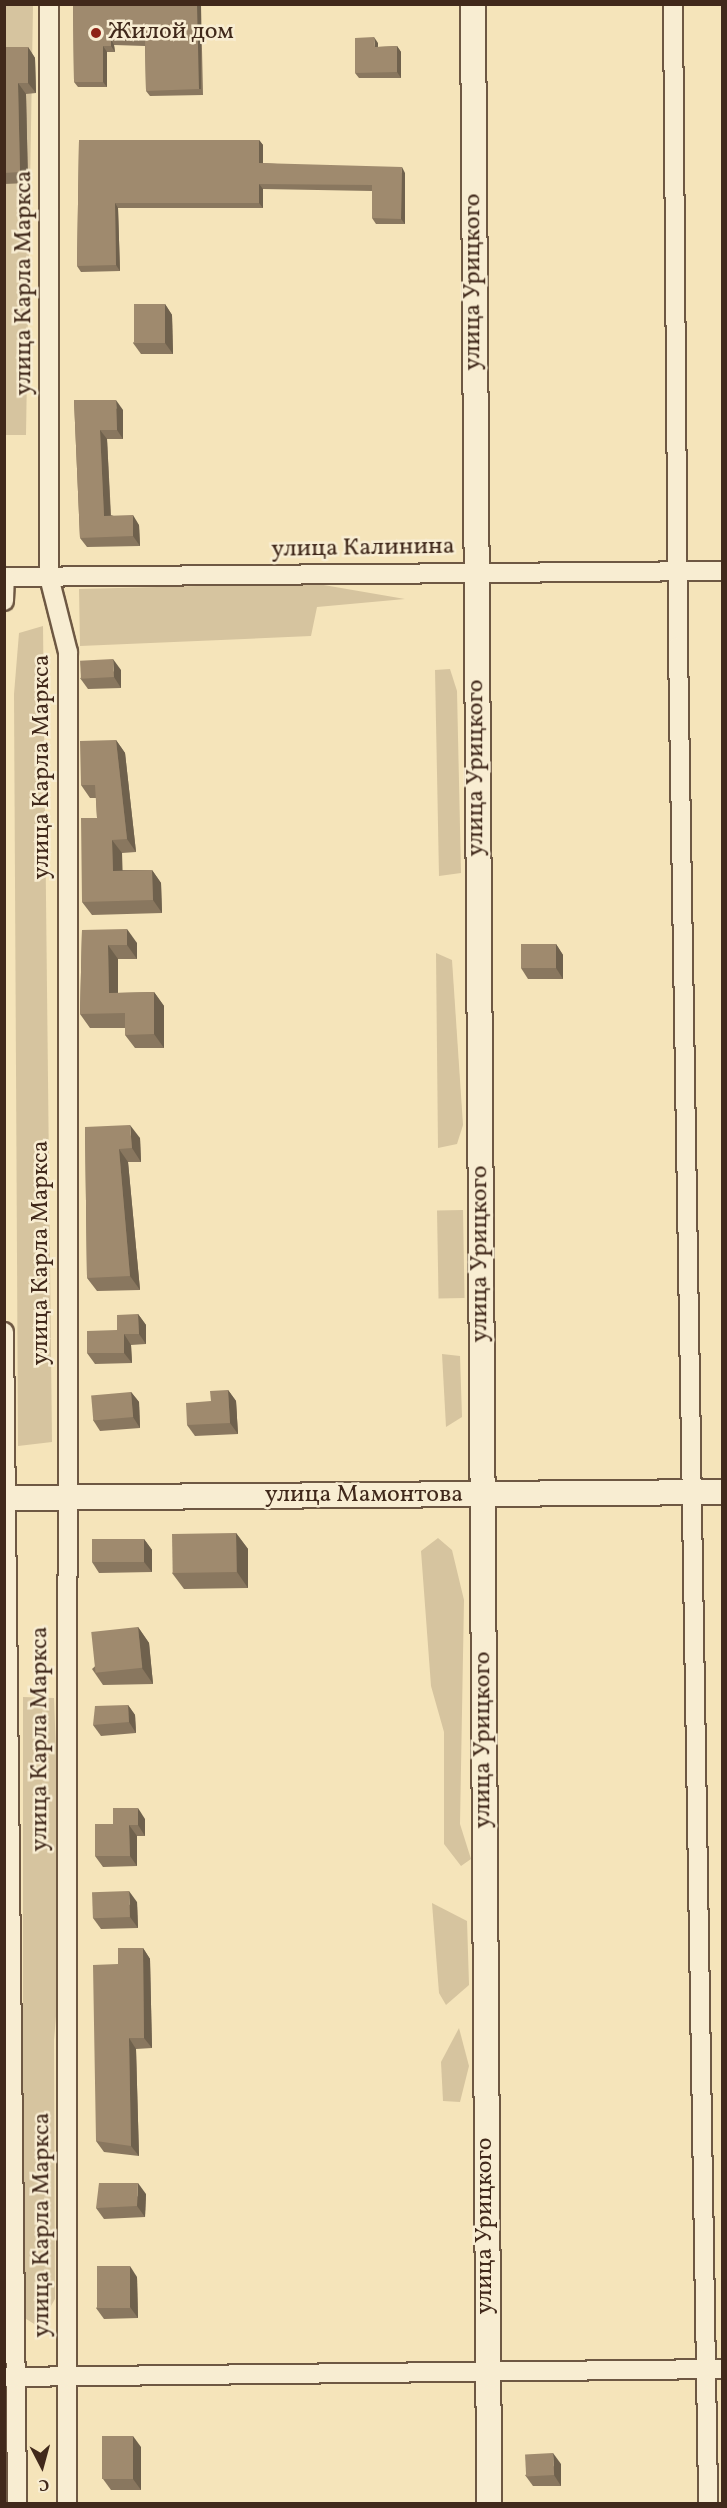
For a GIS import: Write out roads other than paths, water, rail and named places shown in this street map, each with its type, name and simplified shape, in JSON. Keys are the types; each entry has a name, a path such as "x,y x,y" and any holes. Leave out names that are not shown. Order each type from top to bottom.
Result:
{"street":[{"name":"улица Карла Маркса","path":"49,4 49,577 68,652 65,1498 67,2504"},
{"name":"улица Урицкого","path":"473,4 489,2504"},
{"path":"674,4 690,1493 715,2369 708,2504"},
{"name":"улица Калинина","path":"5,577 475,571 723,571"},
{"path":"4,601 5,577"},
{"name":"улица Карла Маркса","path":"4,1332 11,2377 17,2504"},
{"name":"улица Мамонтова","path":"5,1498 723,1492"},
{"path":"11,2377 715,2369"}],"place":[{"name":"Жилой дом","path":"96,33"}]}
